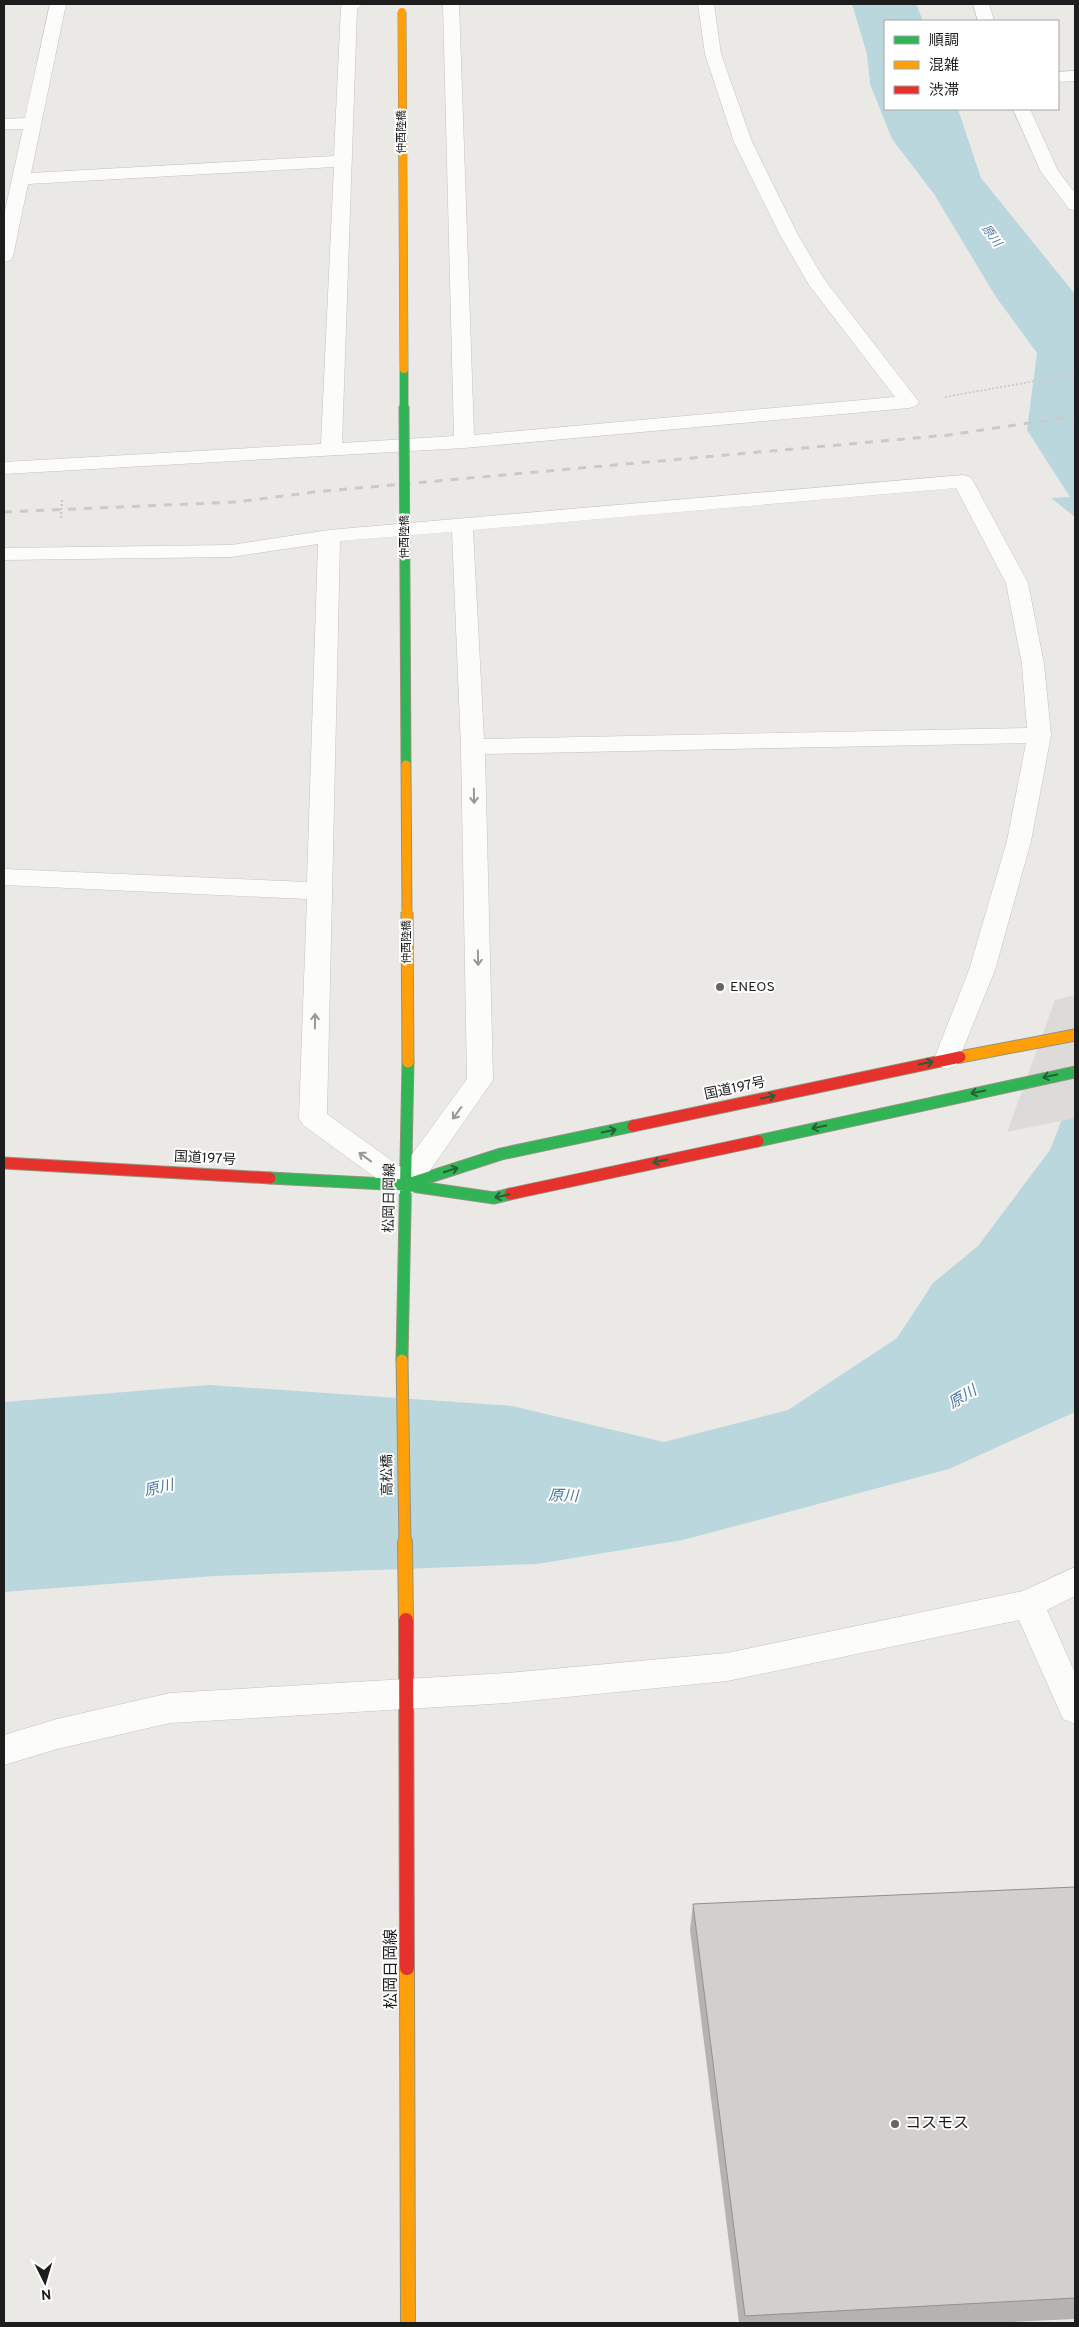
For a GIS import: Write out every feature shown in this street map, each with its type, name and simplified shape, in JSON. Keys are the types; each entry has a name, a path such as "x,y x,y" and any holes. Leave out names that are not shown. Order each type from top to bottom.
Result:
{"main road":[{"name":"仲西陸橋","path":"402,8 408,1062"},
{"name":"国道197号","path":"405,1185 501,1154 948,1059 1075,1035"},
{"name":"松岡日岡線","path":"402,1334 408,1062"},
{"name":"国道197号","path":"4,1162 405,1185 494,1198 1025,1081 1075,1072"},
{"name":"高松橋","path":"402,1334 405,1616"},
{"name":"松岡日岡線","path":"405,1616 408,1694 408,2323"}],"street":[{"path":"4,256 58,4"},
{"path":"331,450 349,8 355,4"},
{"path":"451,4 464,442"},
{"path":"4,468 464,442 909,402 816,281 789,235 743,142 713,54 706,4"},
{"path":"981,4 986,20"},
{"path":"1059,77 1075,76"},
{"path":"1022,110 1058,171 1075,205"},
{"path":"4,124 32,123"},
{"path":"20,179 343,161"},
{"path":"4,554 231,552 329,536 963,481 1018,583 1033,664 1038,735 1020,841 982,970 948,1059"},
{"path":"329,536 313,1118 405,1185 480,1080 472,747 462,524"},
{"path":"472,747 1038,735"},
{"path":"4,877 318,891"},
{"path":"4,1750 57,1734 170,1708 408,1694 727,1668 1028,1604 1075,1581"},
{"path":"1028,1604 1075,1709"}],"path":[{"path":"944,397 1075,374"},
{"path":"61,520 62,492"}],"water":[{"name":"原川","path":"852,4 916,4 923,20 884,20 884,110 958,110 981,178 1075,294 1075,517 1051,498 1070,497 1027,430 1037,353 996,297 934,194 892,139 870,84 867,54"},
{"name":"原川","path":"1075,1086 1075,1412 949,1469 683,1540 537,1564 214,1576 4,1592 4,1402 209,1385 512,1406 664,1442 788,1410 897,1338 933,1283 978,1246 1050,1150"}],"pier":[{"path":"1075,995 1075,1118 1007,1132 1055,1000"}],"building":[{"name":"コスモス","path":"1075,1887 1075,2298 745,2316 693,1904"}],"railway":[{"path":"4,512 236,502 314,492 949,435 1075,416"}],"traffic: fast":[{"path":"404,369 406,765"},
{"path":"402,1360 408,1062"},
{"path":"758,1141 1075,1072"},
{"path":"411,1183 501,1154 633,1126"},
{"path":"270,1178 405,1185 494,1198 510,1194"}],"traffic: slow":[{"path":"402,12 404,369"},
{"path":"406,765 408,1062"},
{"path":"960,1057 1075,1035"},
{"path":"402,1360 406,1620"},
{"path":"407,1968 408,2323"}],"traffic: jam":[{"path":"633,1126 960,1057"},
{"path":"510,1194 758,1141"},
{"path":"4,1163 270,1178"},
{"path":"406,1620 407,1968"}],"place":[{"name":"ENEOS","path":"720,987"},
{"name":"コスモス","path":"895,2124"}]}
